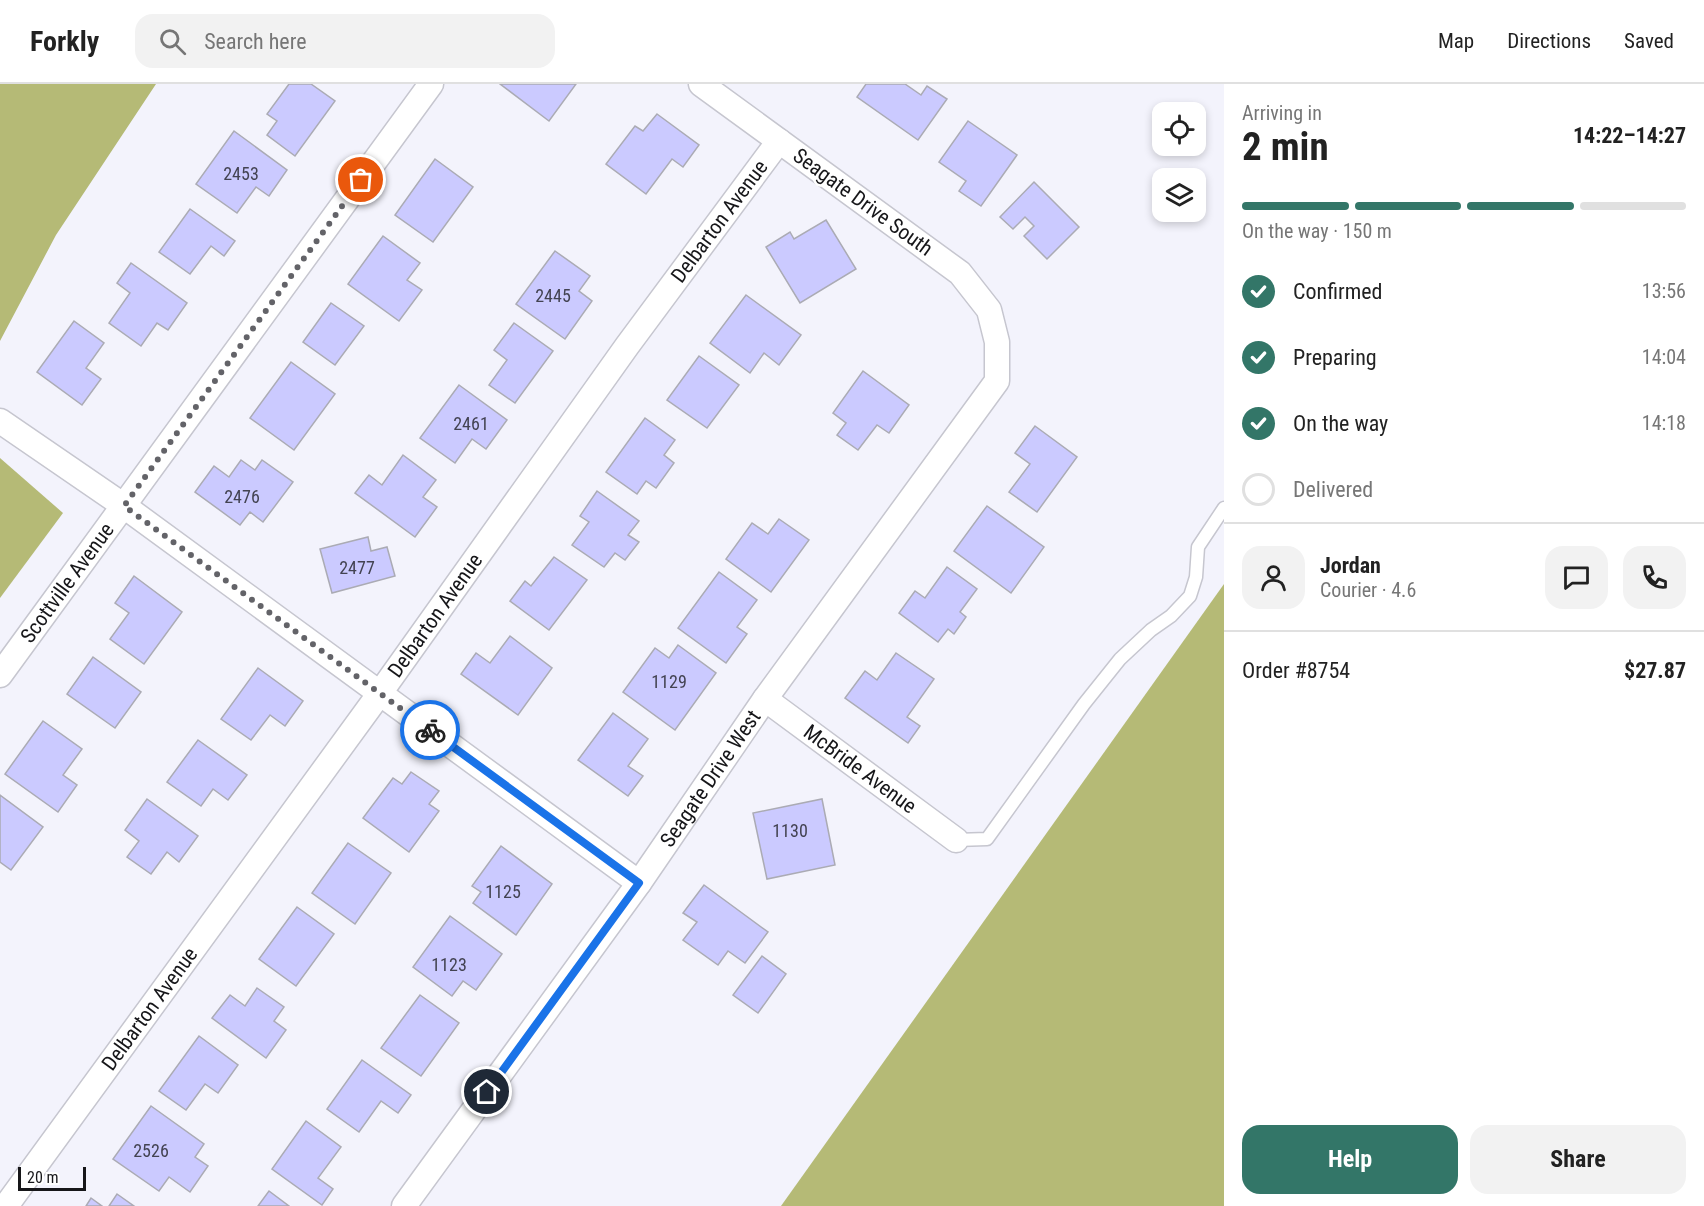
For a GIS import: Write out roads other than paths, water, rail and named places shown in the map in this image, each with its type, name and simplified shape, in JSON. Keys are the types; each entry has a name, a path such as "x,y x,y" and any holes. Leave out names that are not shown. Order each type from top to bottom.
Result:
{"street":[{"name":"Scottville Avenue","path":"0,675 431,84"},
{"name":"Seagate Drive South","path":"701,84 960,273 989,310 997,342"},
{"name":"Delbarton Avenue","path":"6,1206 380,693 627,346 779,141"},
{"name":"Seagate Drive West","path":"404,1206 639,883 765,699 997,381 997,342"},
{"path":"0,421 124,506 639,883"},
{"name":"McBride Avenue","path":"765,699 956,840"}],"lane":[{"path":"956,840 987,839 1084,704 1120,659 1151,630 1172,616 1190,596 1196,577 1198,547 1224,508"}]}
